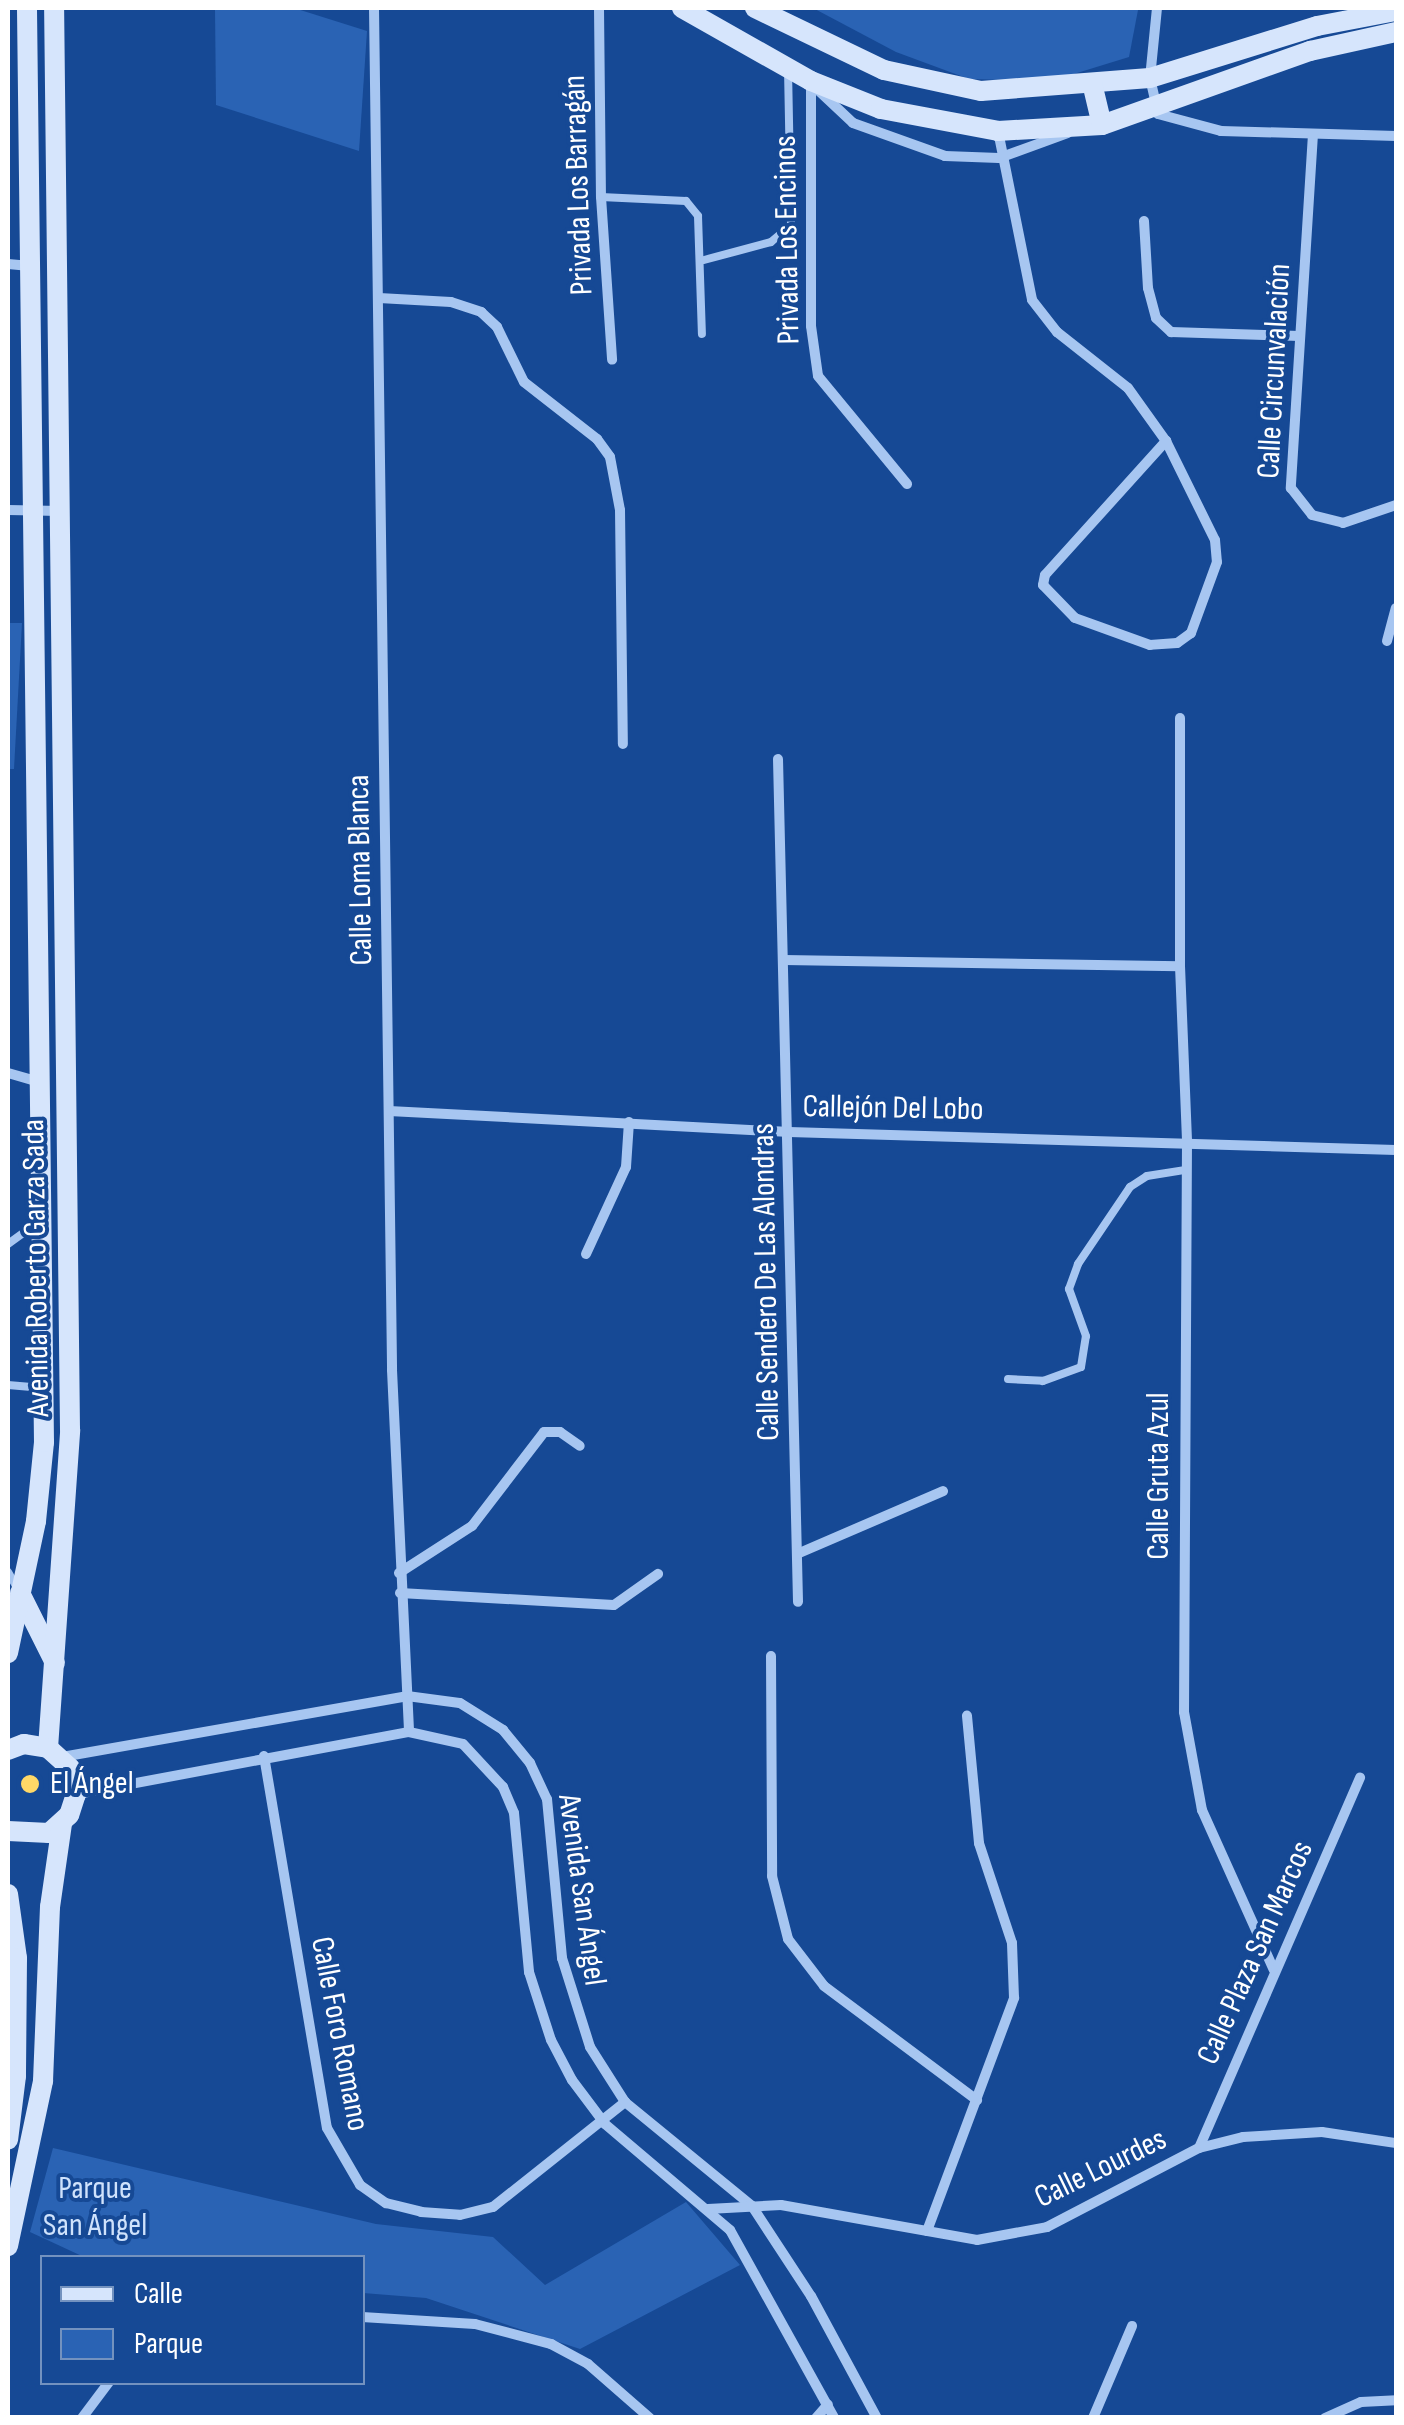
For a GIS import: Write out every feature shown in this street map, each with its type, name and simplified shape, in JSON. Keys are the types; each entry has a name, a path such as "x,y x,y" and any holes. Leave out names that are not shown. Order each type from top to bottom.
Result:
{"street":[{"name":"Avenida Roberto Garza Sada","path":"8,1653 13,1610 42,1481 44,1388 27,8"},
{"name":"Avenida Roberto Garza Sada","path":"54,8 63,511 68,1277 66,1499 55,1752"},
{"name":"Calle Loma Blanca","path":"374,8 389,1110 399,1573 409,1732"},
{"name":"Privada Los Barragán","path":"599,8 600,197 612,360"},
{"path":"682,8 811,82 916,118 998,131 1078,130"},
{"path":"755,8 852,58 923,82 981,91 1158,76 1316,26 1396,11"},
{"path":"1158,8 1158,76 1166,111"},
{"path":"811,82 854,123 882,136 945,156 999,158 1078,130 1166,111 1310,51 1396,32"},
{"path":"1158,76 1166,111"},
{"name":"Privada Los Encinos","path":"811,82 811,326 818,376 907,484"},
{"path":"1092,83 1102,125"},
{"path":"1166,111 1220,132 1396,136"},
{"path":"998,131 999,158 1032,300 1042,317 1128,388 1166,442 1215,540 1217,562 1191,634 1177,644 1150,645 1075,618 1043,586 1045,575 1166,442"},
{"name":"Calle Circunvalación","path":"1313,134 1290,478 1294,498 1312,515 1343,523 1396,504"},
{"path":"1144,221 1148,288 1156,318 1171,332 1299,336"},
{"path":"8,264 30,266"},
{"path":"379,298 451,302 481,312 496,327 524,382 597,439 610,457 620,510 623,744"},
{"path":"8,510 63,511"},
{"path":"1387,641 1396,608"},
{"name":"Calle Gruta Azul","path":"1180,718 1180,966 1187,1141 1184,1712 1202,1810 1274,1970"},
{"name":"Calle Sendero De Las Alondras","path":"778,759 790,1132 798,1602"},
{"path":"784,960 1180,966"},
{"path":"8,1074 40,1082"},
{"name":"Callejón Del Lobo","path":"389,1110 790,1132 1396,1150"},
{"path":"586,1254 626,1167 630,1122"},
{"path":"66,1499 54,1464 56,1408 44,1388 54,1366 56,1296 68,1277"},
{"path":"399,1573 472,1526 544,1432 560,1432 580,1446"},
{"path":"797,1554 943,1491"},
{"path":"400,1593 614,1604 658,1574"},
{"path":"13,1610 56,1665"},
{"path":"771,1656 772,1876 788,1939 824,1986 977,2100"},
{"name":"Avenida San Ángel","path":"55,1752 407,1696 479,1711 530,1763 550,1816 571,1998 590,2046 625,2102 752,2206 812,2296 876,2418"},
{"path":"927,2231 1008,2024 1015,1972 979,1843 967,1716"},
{"name":"Avenida San Ángel","path":"76,1794 409,1732 462,1744 503,1787 519,1843 536,2001 572,2080 604,2124 708,2210 745,2250 834,2418"},
{"path":"8,1750 55,1752 76,1794 62,1824 50,1907 43,2081 8,2246"},
{"name":"Calle Foro Romano","path":"264,1756 327,2128 340,2160 360,2186 386,2203 421,2212 460,2215 494,2207 604,2124 625,2102"},
{"name":"Calle Plaza San Marcos","path":"1199,2148 1360,1778"},
{"path":"8,1831 34,1837 62,1824"},
{"path":"8,1894 17,1958 8,2140"},
{"name":"Calle Lourdes","path":"708,2210 752,2206 856,2214 978,2240 1047,2227 1199,2148 1278,2131 1396,2143"},
{"path":"365,2317 474,2324 551,2344 588,2364 650,2418"},
{"path":"1093,2418 1132,2326"},
{"path":"82,2418 107,2385"},
{"path":"1325,2418 1361,2402 1396,2400"},
{"path":"816,2418 828,2404"}],"lane":[{"path":"704,260 771,242 790,225 788,70"},
{"path":"600,197 686,201 698,216 704,260 702,334"},
{"path":"1008,1379 1043,1381 1081,1367 1086,1336 1069,1288 1078,1264 1130,1187 1147,1176 1186,1170"},
{"path":"8,1244 40,1222"},
{"path":"8,1385 44,1388"},
{"path":"8,1572 13,1610"}],"green space":[{"path":"215,8 294,8 367,31 359,151 216,105"},
{"path":"813,8 1138,10 1129,57 1051,81 969,79 896,52"},
{"path":"8,623 22,623 14,769 8,769"},
{"name":"Parque San Ángel","path":"53,2148 376,2224 493,2237 545,2285 686,2202 740,2265 580,2349 426,2298 365,2293 365,2255 80,2255 30,2232"}],"place":[{"name":"El Ángel","path":"30,1784"}]}
